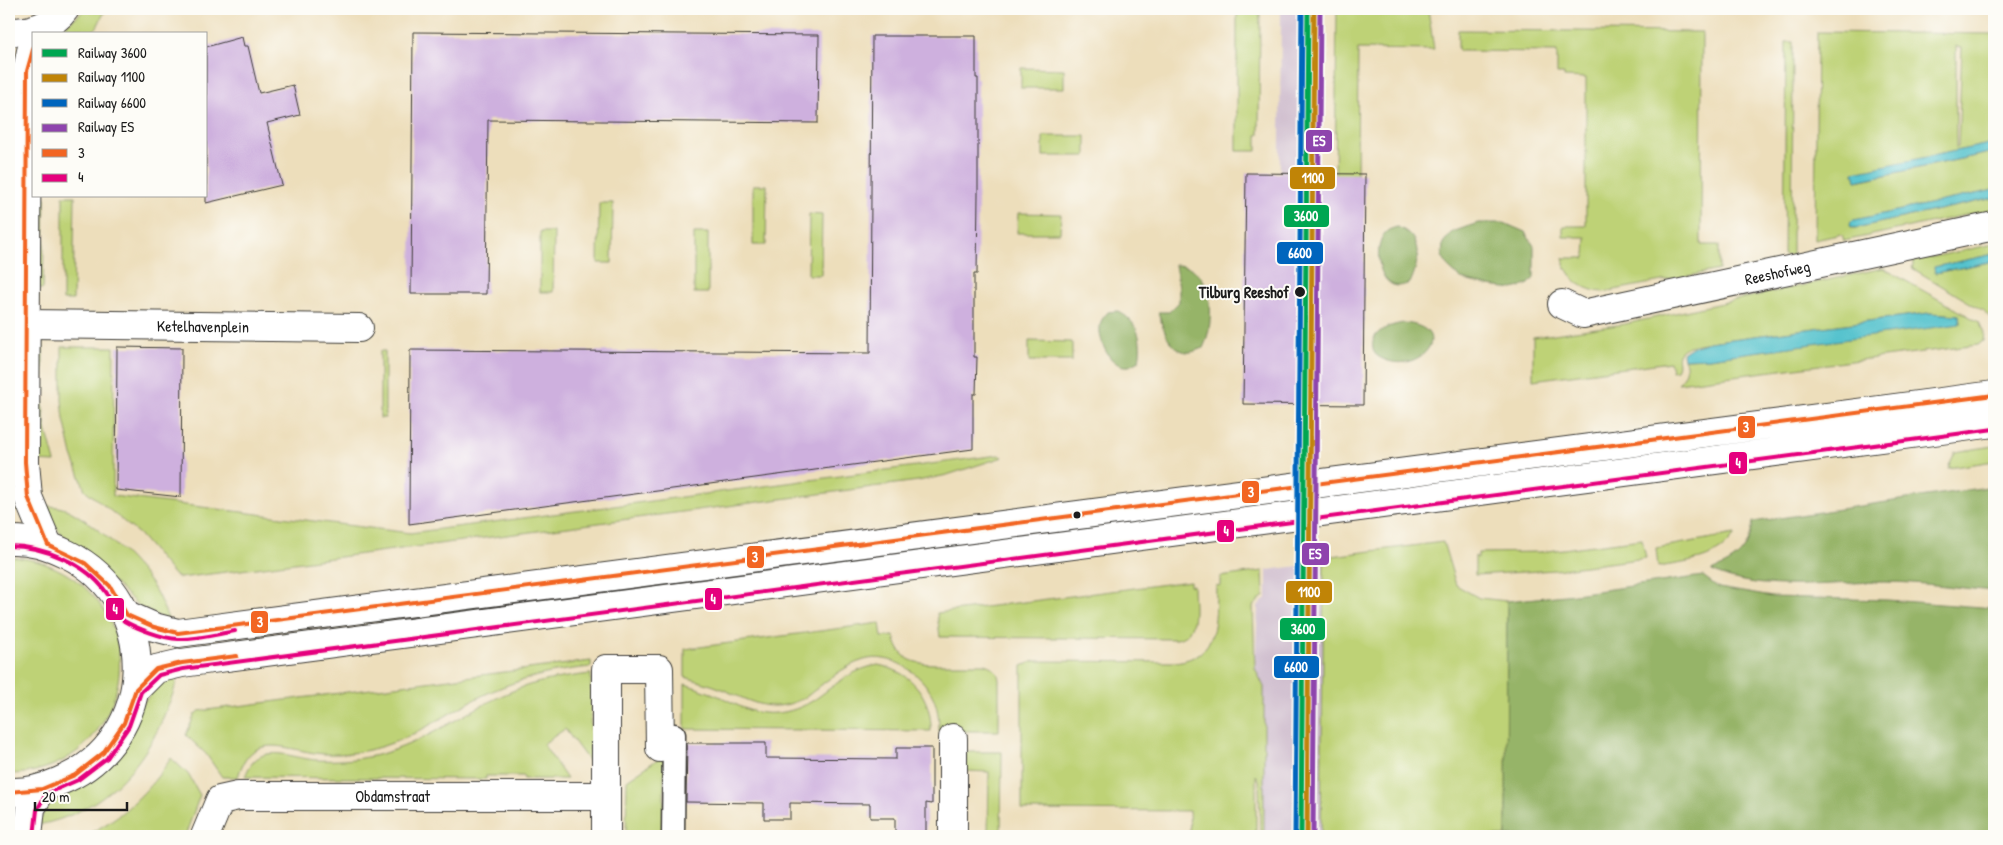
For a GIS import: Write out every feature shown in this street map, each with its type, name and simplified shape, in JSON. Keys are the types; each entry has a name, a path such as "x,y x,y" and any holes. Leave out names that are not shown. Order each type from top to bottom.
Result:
{"street":[{"path":"41,32 65,9"},
{"path":"9,32 32,34"},
{"path":"32,49 27,71 32,198"},
{"path":"32,198 37,324 26,471 28,497 48,545"},
{"name":"Reeshofweg","path":"1562,304 1583,314 1994,226"},
{"name":"Ketelhavenplein","path":"37,324 359,328"},
{"path":"127,615 154,627 178,633 1994,395"},
{"path":"136,689 156,669 182,663 1994,423"},
{"path":"9,540 23,540 48,545 85,563 110,586 127,615 137,651 136,689 124,723 103,753 75,775 42,789 9,792"},
{"path":"606,836 606,669 659,669 667,742 673,836"},
{"path":"953,738 953,836"},
{"path":"28,836 31,808 42,789"},
{"name":"Obdamstraat","path":"205,836 220,800 238,796 606,796"}],"shaded area":[{"path":"1281,9 1316,9 1314,375 1278,375"},
{"path":"1323,563 1322,597 1331,607 1322,688 1321,836 1264,836 1264,687 1255,668 1258,606 1267,597 1267,570"}],"green space":[{"path":"86,9 106,9 97,27 92,32 57,32"},
{"path":"1237,9 1260,9 1259,135 1257,135 1257,151 1237,151"},
{"path":"1337,9 1428,9 1434,50 1358,49 1357,184 1335,186"},
{"path":"1458,30 1702,32 1701,245 1719,245 1719,270 1604,292 1583,286 1572,278 1563,258 1585,258 1586,237 1563,237 1563,226 1586,226 1586,78 1564,77 1564,74 1557,74 1557,52 1460,51 1458,49"},
{"path":"1817,32 1994,34 1994,143 1854,173 1857,181 1994,152 1994,190 1851,221 1852,228 1855,228 1994,198 1994,209 1844,241 1842,234 1815,240","holes":["1956,46 1962,47 1958,147 1956,148"]},
{"path":"1786,42 1793,42 1792,255 1784,256"},
{"path":"1021,68 1064,69 1064,88 1021,88"},
{"path":"1043,136 1086,136 1086,156 1043,156"},
{"path":"753,185 767,185 766,245 753,245"},
{"path":"35,198 45,198 43,289 34,289"},
{"path":"63,198 75,198 73,300 63,300"},
{"path":"599,203 613,203 612,263 598,263"},
{"path":"1018,213 1061,214 1060,233 1017,233"},
{"path":"809,214 822,215 821,275 808,275"},
{"path":"1478,223 1504,223 1525,232 1534,246 1534,278 1528,285 1513,289 1488,286 1461,279 1448,267 1442,256 1443,243 1452,232"},
{"path":"1397,227 1411,237 1417,251 1416,267 1410,283 1398,286 1391,284 1385,279 1379,263 1379,245 1382,238 1387,231"},
{"path":"540,232 554,232 553,292 540,292"},
{"path":"694,233 708,233 708,293 694,293"},
{"path":"1994,244 1994,254 1935,267 1935,273 1994,261 1994,321 1982,310 1912,268 1914,261"},
{"path":"1175,265 1188,267 1198,274 1205,284 1209,296 1210,324 1207,337 1203,348 1191,352 1181,351 1171,343 1158,312 1169,312 1179,302 1179,288"},
{"path":"1883,268 1979,322 1984,333 1983,341 1978,345 1678,383 1686,372 1684,359 1709,358 1960,323 1959,315 1929,313 1696,344 1680,351 1677,368 1672,371 1670,362 1533,380 1533,337 1625,324"},
{"path":"1118,311 1130,320 1139,338 1139,361 1129,366 1122,366 1110,357 1100,336 1103,318 1108,312"},
{"path":"1404,323 1420,327 1429,333 1431,341 1428,349 1420,356 1409,361 1397,363 1383,359 1375,354 1373,343 1378,333 1387,327"},
{"path":"34,338 43,338 43,405 45,425 55,462 36,461"},
{"path":"1029,341 1072,342 1072,361 1029,361"},
{"path":"62,347 114,347 113,496 410,533 999,455 1003,457 947,475 918,481 180,578 175,576 139,534 85,490 72,455 64,419"},
{"path":"380,351 385,351 385,418 380,418"},
{"path":"1994,446 1994,461 1948,468 1955,452"},
{"path":"1994,486 1994,591 1898,582 1773,585 1731,578 1712,571 1729,563 1741,553 1749,540 1753,522"},
{"path":"46,506 68,510 91,524 114,543 152,585 169,621 141,608 61,533 49,516"},
{"path":"1735,534 1720,550 1711,555 1701,559 1658,567 1656,548"},
{"path":"1642,539 1646,558 1555,570 1475,575 1475,556 1478,558 1478,553 1540,552"},
{"path":"1443,542 1456,585 1479,598 1507,601 1506,836 1321,836 1324,557"},
{"path":"9,557 37,561 62,572 84,587 101,606 113,629 119,655 118,682 109,710 91,739 78,751 58,763 30,772 16,774 9,774"},
{"path":"1263,571 1264,596 1253,606 1255,668 1264,687 1264,836 1260,836 1259,780 1256,775 1256,836 1190,836 1189,811 1022,810 1022,666 1034,661 1175,662 1190,659 1200,653 1212,635 1216,611 1216,585 1220,586 1220,577"},
{"path":"1703,576 1719,588 1772,597 1887,600 1994,608 1994,836 1506,836 1507,601 1575,594"},
{"path":"1190,581 1190,586 1193,585 1194,617 1189,631 1177,639 940,637 937,613"},
{"path":"880,623 882,637 894,636 901,652 906,657 919,663 984,664 994,669 999,680 999,731 939,731 936,705 928,688 904,666 885,659 874,658 848,666 806,697 783,705 773,706 763,705 685,677 685,649"},
{"path":"591,661 591,667 559,671 512,683 497,689 396,742 369,750 331,754 266,746 257,749 250,755 243,764 238,777 222,777 206,754 186,735 195,714 199,711"},
{"path":"878,665 900,673 917,688 928,707 931,731 685,729 685,684 749,710 778,713 805,705 848,676 862,669"},
{"path":"591,674 590,763 565,729 543,744 567,779 524,779 523,776 486,776 486,779 245,777 251,765 258,758 266,754 285,754 316,760 337,760 373,756 391,751 426,736 493,700 520,688 550,680"},
{"path":"177,676 172,695 156,733 145,752 131,770 116,786 80,811 38,825 47,806 60,795 158,686 166,679"},
{"path":"966,752 1002,752 1001,836 988,836 989,772 966,771"},
{"path":"664,755 664,836 626,836 627,780"},
{"path":"171,758 188,774 200,795 185,836 84,836 122,813 144,793"}],"water":[{"path":"1994,143 1994,152 1856,181 1854,172"},
{"path":"1994,190 1994,198 1855,228 1850,226 1851,221 1854,220"},
{"path":"1994,254 1994,261 1935,273 1934,267"},
{"path":"1929,313 1959,315 1960,324 1709,358 1684,359 1683,353 1692,347 1709,342"}],"building":[{"path":"413,32 819,35 818,123 488,120 486,294 411,294"},
{"path":"872,36 976,36 978,194 977,274 974,274 974,357 977,357 976,394 973,394 973,449 409,524 410,350 870,353"},
{"path":"242,37 244,46 248,46 259,93 293,85 300,115 267,123 282,185 206,203 206,198 208,198 208,46"},
{"path":"1246,173 1365,174 1363,405 1243,404"},
{"path":"117,347 182,348 181,497 116,490"},
{"path":"687,743 766,743 766,758 896,759 896,748 932,748 932,804 926,803 926,836 895,836 895,818 870,818 870,804 790,803 790,819 764,819 764,803 686,802"}],"rail line":[{"name":"6600","path":"1295,836 1302,9"},
{"name":"3600","path":"1301,836 1308,9"},
{"name":"1100","path":"1307,836 1314,9"},
{"name":"ES","path":"1313,836 1320,9"}],"transit line":[{"name":"3","path":"32,53 27,71 25,462 28,497 48,545 85,563 110,586 127,615 154,627 178,633 1994,395"},
{"name":"4","path":"34,836 37,810 46,794 78,780 107,758 129,726 141,692 159,675 183,669 1994,429"},
{"name":"4","path":"9,546 35,549 49,553 75,565 87,573 106,592 124,621 150,633 172,639 185,639 235,631"},
{"name":"3","path":"9,792 42,789 75,775 103,753 124,723 136,689 156,669 182,663 237,656"}],"place":[{"name":"Tilburg Reeshof","path":"1300,292"}]}
